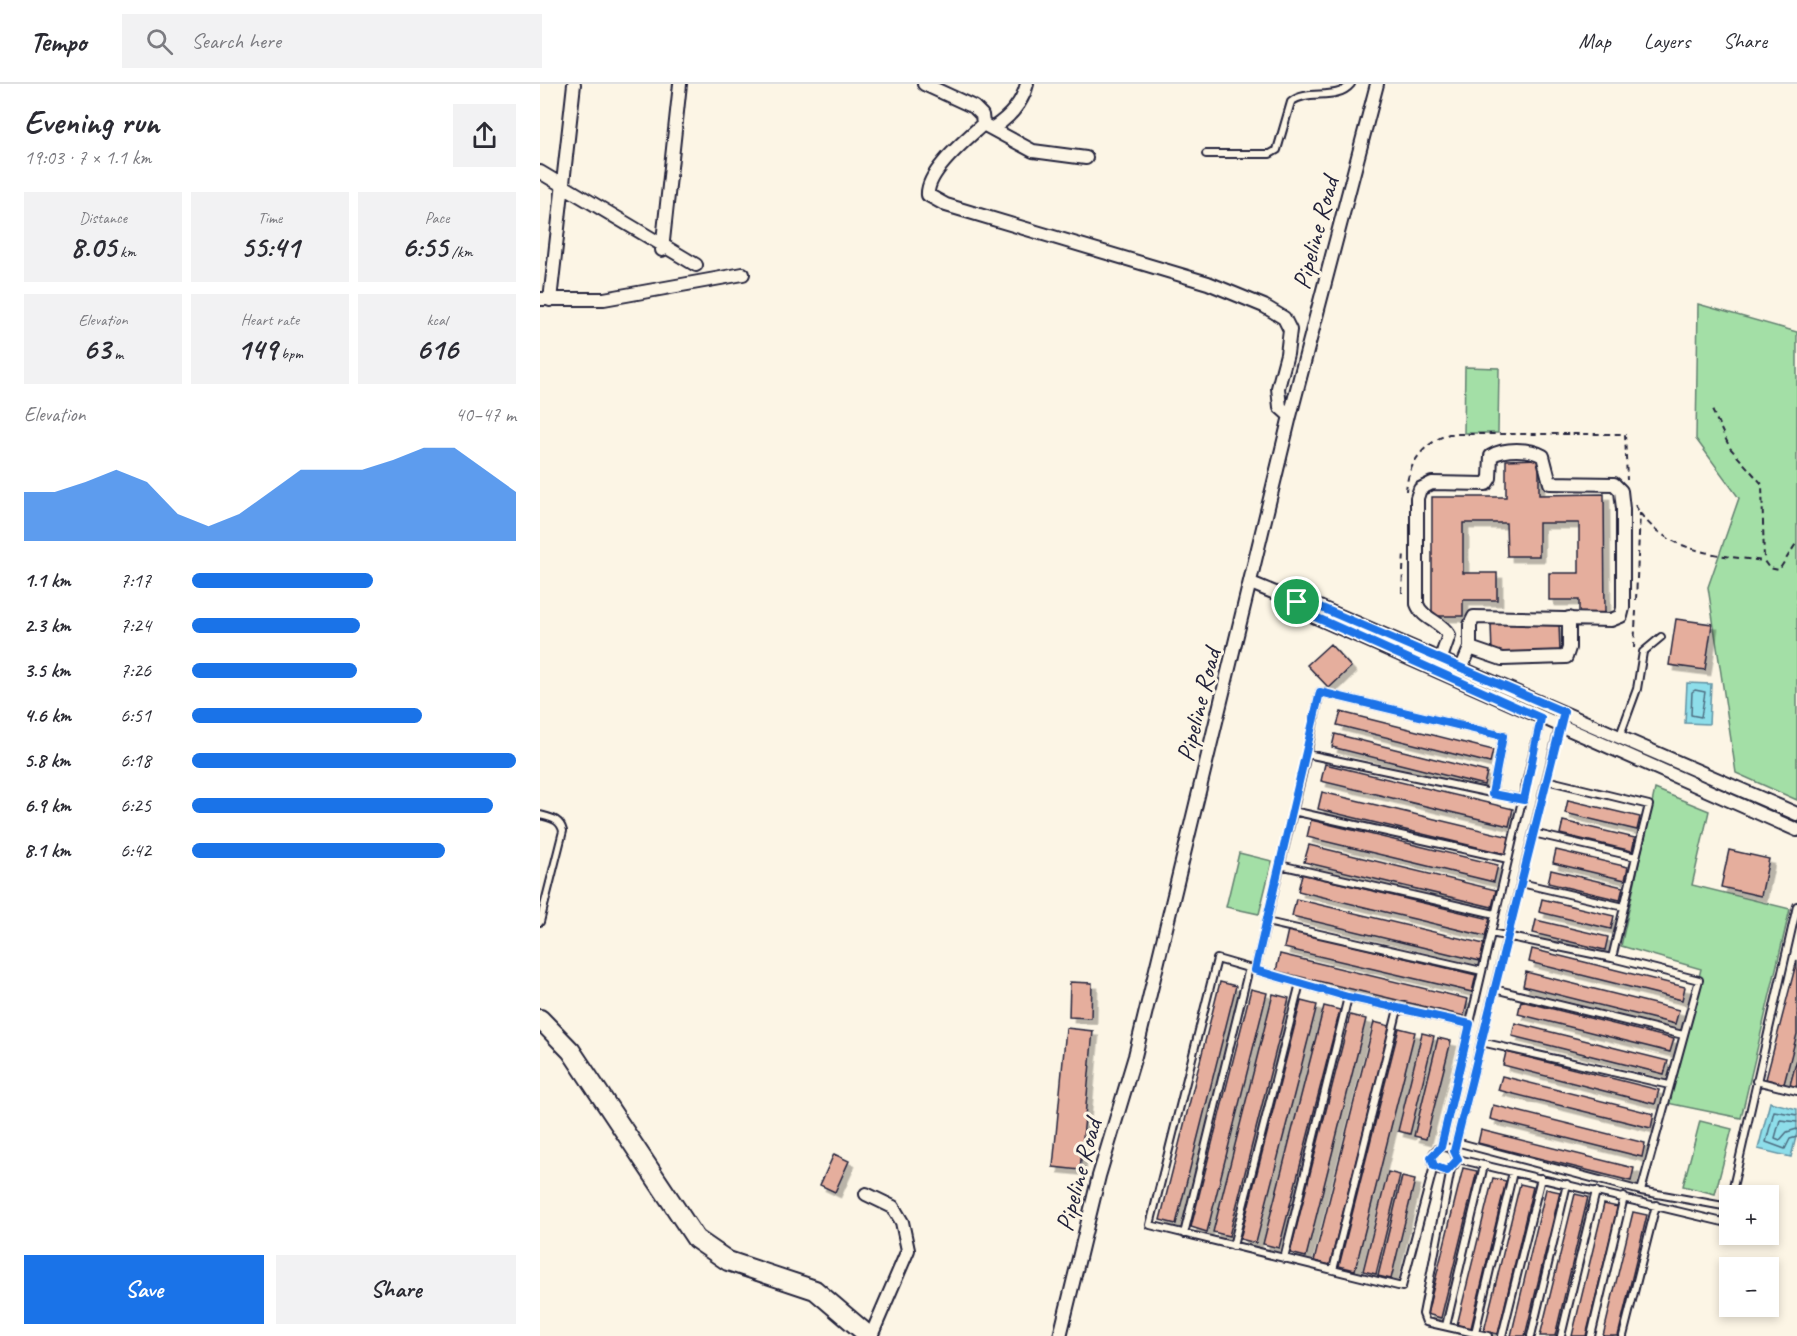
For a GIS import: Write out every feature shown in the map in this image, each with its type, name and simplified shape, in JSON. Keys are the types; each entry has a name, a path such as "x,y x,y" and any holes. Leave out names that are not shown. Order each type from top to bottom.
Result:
{"street":[{"path":"574,84 545,299 604,299 742,274"},
{"path":"662,249 680,84"},
{"path":"924,84 974,107 988,126 1033,151 1086,158"},
{"path":"1027,84 1023,99 1012,112 988,126 937,170 927,188 928,195 946,205 1208,283 1264,306 1284,318 1290,330 1287,354 1278,388 1280,407 1290,416"},
{"name":"Pipeline Road","path":"1060,1336 1099,1176 1135,1056 1290,416 1377,84"},
{"path":"540,172 662,249 696,265"},
{"path":"1442,658 1449,635 1444,627 1421,614 1417,604 1417,498 1420,489 1432,483 1486,484 1490,478 1491,456 1499,451 1534,451 1543,456 1550,483 1614,484 1621,492 1623,608 1621,616 1611,620 1474,617 1470,625 1470,648 1462,667"},
{"path":"1251,583 1297,602 1308,602 1395,638 1797,814"},
{"path":"1297,602 1304,612 1389,652 1797,830"},
{"path":"1470,648 1502,659 1566,657 1569,648 1569,618"},
{"path":"540,1018 571,1051 696,1239 728,1261 815,1290 870,1336 908,1250 902,1222 893,1207 866,1194"}],"lane":[{"path":"1206,154 1270,154 1276,150 1291,102 1303,95 1337,93 1352,84"},
{"path":"1389,652 1395,638"},
{"path":"1614,749 1637,689 1643,652 1661,638"},
{"path":"1184,1234 1252,969 1267,922 1320,692 1503,736 1492,794"},
{"path":"1470,1024 1348,997 1217,959 1150,1226 1402,1287 1434,1166 1433,1153 1441,1147 1470,1024 1508,859 1524,800 1545,704"},
{"path":"1458,1159 1454,1151 1456,1142 1564,712"},
{"path":"1307,754 1524,800"},
{"path":"1546,780 1649,805 1612,957"},
{"path":"1293,811 1508,859"},
{"path":"540,815 562,824 563,831 540,922"},
{"path":"1533,833 1636,857"},
{"path":"1280,865 1495,914"},
{"path":"1521,883 1624,907"},
{"path":"1733,1185 1797,906"},
{"path":"1267,922 1482,970"},
{"path":"1491,933 1612,957 1699,980 1641,1191"},
{"path":"1233,1246 1300,983"},
{"path":"1494,989 1683,1035"},
{"path":"1284,1259 1348,997"},
{"path":"1333,1270 1398,1009"},
{"path":"1481,1042 1669,1085"},
{"path":"1756,1081 1797,1091"},
{"path":"1456,1142 1641,1191 1719,1203"},
{"path":"1441,1147 1454,1151"},
{"path":"1458,1159 1719,1221"},
{"path":"1458,1159 1451,1169 1423,1314 1426,1322 1488,1336"},
{"path":"1446,1326 1485,1165"},
{"path":"1434,1166 1442,1171 1451,1169"},
{"path":"1475,1333 1513,1172"},
{"path":"1502,1336 1541,1178"},
{"path":"1531,1336 1567,1184"},
{"path":"1561,1336 1596,1191"},
{"path":"1591,1336 1624,1197"},
{"path":"1623,1336 1656,1205"}],"path":[{"path":"1712,410 1730,448 1762,484 1764,561 1769,568 1779,570 1797,542"},
{"path":"1643,652 1634,649 1640,513 1674,544 1722,556 1764,561"}],"green space":[{"path":"1698,304 1797,332 1797,800 1736,773 1708,587 1739,498 1696,439"},
{"path":"1465,367 1499,368 1498,433 1464,433"},
{"path":"1655,789 1709,811 1692,885 1790,909 1741,1118 1667,1103 1701,969 1621,946"},
{"path":"1239,853 1272,861 1259,914 1226,907"},
{"path":"1700,1121 1732,1129 1715,1194 1683,1186"}],"water":[{"path":"1687,683 1711,684 1709,724 1685,723"},
{"path":"1770,1102 1797,1109 1797,1133 1791,1157 1758,1149"}],"building":[{"path":"1539,459 1539,495 1604,494 1605,616 1579,616 1579,600 1549,600 1549,573 1579,573 1579,523 1539,523 1539,556 1507,556 1506,523 1463,523 1463,573 1497,573 1497,600 1463,600 1463,616 1432,616 1432,497 1506,497 1506,460"},
{"path":"1676,619 1712,624 1705,670 1669,665"},
{"path":"1559,623 1560,652 1492,654 1491,624"},
{"path":"1330,644 1351,667 1329,688 1307,665"},
{"path":"1341,712 1493,750 1490,763 1337,725"},
{"path":"1335,734 1487,772 1484,785 1332,747"},
{"path":"1325,764 1513,809 1509,826 1321,781"},
{"path":"1322,792 1510,837 1506,854 1318,809"},
{"path":"1568,800 1640,817 1637,830 1565,813"},
{"path":"1311,820 1498,865 1494,882 1307,837"},
{"path":"1563,821 1635,838 1632,851 1560,834"},
{"path":"1309,845 1496,890 1492,907 1304,862"},
{"path":"1556,850 1628,867 1625,880 1553,863"},
{"path":"1729,850 1769,859 1761,896 1721,887"},
{"path":"1551,870 1623,887 1620,900 1548,883"},
{"path":"1302,874 1490,919 1485,936 1298,891"},
{"path":"1296,899 1484,944 1480,961 1292,916"},
{"path":"1542,899 1614,916 1611,929 1539,912"},
{"path":"1536,920 1608,937 1605,950 1533,933"},
{"path":"1288,930 1476,975 1472,992 1284,948"},
{"path":"1532,949 1685,987 1682,1000 1529,962"},
{"path":"1280,954 1468,999 1464,1016 1276,971"},
{"path":"1797,960 1797,1034 1784,1084 1766,1079"},
{"path":"1526,972 1679,1010 1675,1024 1523,986"},
{"path":"1070,982 1092,983 1091,1018 1069,1017"},
{"path":"1220,982 1236,986 1176,1224 1160,1220"},
{"path":"1251,989 1267,993 1207,1232 1191,1227"},
{"path":"1273,994 1289,998 1229,1236 1213,1232"},
{"path":"1301,1001 1317,1005 1256,1243 1240,1239"},
{"path":"1521,1001 1674,1039 1670,1052 1518,1014"},
{"path":"1324,1006 1340,1010 1279,1248 1263,1244"},
{"path":"1350,1015 1366,1019 1306,1257 1290,1253"},
{"path":"1374,1022 1390,1026 1330,1265 1314,1261"},
{"path":"1515,1023 1668,1061 1664,1074 1512,1036"},
{"path":"1066,1028 1093,1031 1080,1170 1053,1167"},
{"path":"1399,1028 1415,1032 1355,1270 1339,1266"},
{"path":"1422,1033 1434,1036 1410,1134 1398,1131"},
{"path":"1438,1038 1451,1041 1426,1139 1414,1136"},
{"path":"1506,1052 1659,1090 1655,1104 1503,1065"},
{"path":"1797,1059 1797,1087 1790,1085"},
{"path":"1502,1076 1654,1114 1651,1128 1498,1090"},
{"path":"1493,1105 1645,1143 1642,1157 1490,1119"},
{"path":"1481,1130 1634,1168 1631,1181 1478,1143"},
{"path":"834,1154 849,1161 835,1192 820,1185"},
{"path":"1463,1168 1477,1171 1441,1318 1427,1314"},
{"path":"1388,1172 1400,1175 1376,1274 1363,1271"},
{"path":"1402,1177 1415,1180 1391,1279 1378,1276"},
{"path":"1493,1178 1506,1181 1471,1328 1457,1325"},
{"path":"1520,1184 1533,1187 1498,1334 1484,1331"},
{"path":"1546,1189 1560,1192 1525,1336 1511,1336"},
{"path":"1575,1194 1588,1197 1555,1336 1540,1336"},
{"path":"1604,1204 1618,1207 1586,1336 1572,1336"},
{"path":"1633,1212 1647,1215 1618,1336 1603,1336"}],"route":[{"path":"1297,602 1308,602 1564,712 1454,1151 1458,1159 1455,1165 1447,1171 1437,1170 1431,1157 1436,1149 1441,1147 1470,1024 1348,997 1255,970 1320,692 1503,736 1492,794 1524,800 1541,718 1389,652 1304,612 1297,602"}]}
